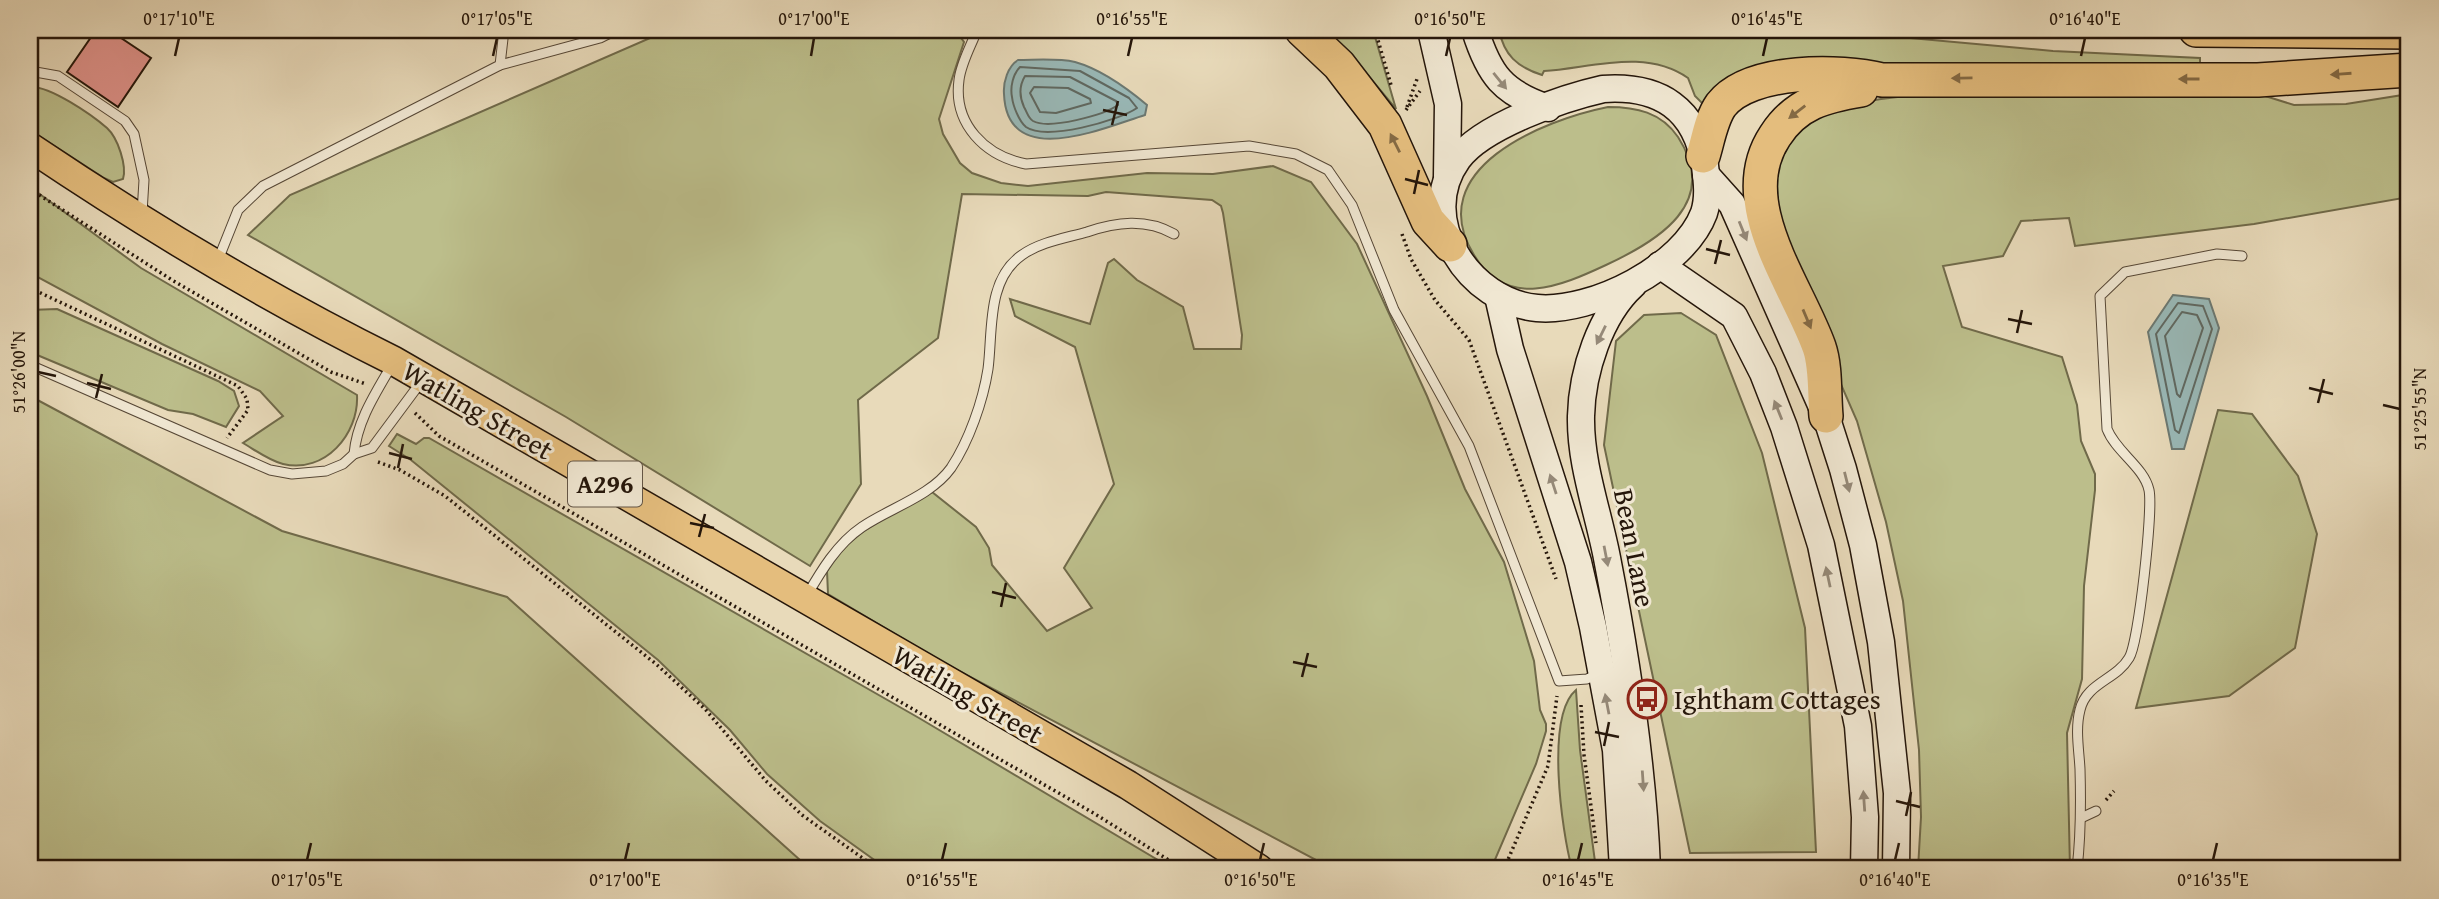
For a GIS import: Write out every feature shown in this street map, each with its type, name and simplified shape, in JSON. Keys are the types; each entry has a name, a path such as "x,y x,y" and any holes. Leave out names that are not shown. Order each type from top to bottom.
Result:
{"highway":[{"path":"1302,30 1345,72 1385,125 1428,221 1450,245"},
{"path":"2196,30 2409,32"},
{"path":"1704,166 1718,110 1745,86 1795,76 1861,75 1882,80 2258,80 2409,70"},
{"path":"1826,416 1820,350 1768,227 1761,200 1761,171 1771,141 1798,109 1818,99 1860,90 1882,80"}],"main road":[{"path":"1475,30 1487,62 1506,88 1520,98 1548,108"},
{"path":"1432,33 1448,104 1445,217 1450,245 1466,271 1498,296 1532,308 1567,308 1611,295 1660,265 1681,247 1700,220 1707,201 1704,166 1697,133 1682,113 1645,93 1603,89 1503,123 1485,134 1458,159 1446,185"},
{"name":"Watling Street","path":"30,147 142,219 342,335 394,361 1182,817 1223,848 1259,869"},
{"path":"1704,166 1732,204 1826,416 1863,545 1881,642 1897,793 1896,869"},
{"path":"1660,265 1734,316 1763,373 1784,427 1821,545 1858,726 1865,817 1864,869"},
{"name":"Bean Lane","path":"1647,869 1638,735 1607,558 1586,463 1581,414 1590,362 1616,305 1635,283 1660,265"},
{"name":"Bean Lane","path":"1498,296 1510,349 1578,562 1589,676 1616,750 1623,869"},
{"path":"1182,817 1211,852 1239,869"},
{"name":"Watling Street","path":"1182,817 1209,827 1284,869"}],"lane":[{"path":"500,65 504,30"},
{"path":"217,262 238,210 262,186 500,65 600,38 616,30"},
{"path":"977,30 959,79 960,108 972,133 1001,157 1026,163 1049,162 1249,146 1296,154 1322,166 1336,178 1359,218 1394,310 1469,446 1559,681 1589,676"},
{"path":"30,71 58,76 125,121 134,134 144,180 142,219"},
{"path":"804,600 844,542 861,527 935,483 954,463 969,430 988,371 991,319 997,294 1020,256 1035,248 1102,227 1131,222 1162,227 1174,234"},
{"path":"2077,869 2081,818 2080,710 2089,692 2123,667 2135,647 2140,624 2149,506 2146,483 2113,442 2107,429 2101,296 2125,272 2217,254 2242,256"},
{"path":"354,454 355,438 367,410 394,361"},
{"path":"30,365 270,470 292,474 335,468 354,454 372,448 423,379"},
{"path":"2081,818 2096,811"}],"path":[{"path":"1375,30 1392,90"},
{"path":"1406,109 1416,84 1417,71"},
{"path":"1398,108 1402,114"},
{"path":"30,189 172,280 331,372"},
{"path":"1402,233 1411,260 1435,300 1469,340 1558,585"},
{"path":"30,289 238,386 247,399 248,410 221,449"},
{"path":"422,418 426,426 439,436 1095,814 1183,869"},
{"path":"354,454 400,470 445,496 565,591 675,680 723,729 766,781 802,815 878,869"},
{"path":"1589,676 1590,814 1598,850"},
{"path":"1504,869 1535,803 1548,766 1559,681"}],"green space":[{"path":"738,30 955,30 964,42 939,119 943,134 960,163 972,173 1001,183 1028,186 1147,173 1213,174 1273,166 1311,182 1357,244 1427,396 1465,489 1504,562 1534,661 1540,710 1546,731 1536,764 1491,869 1333,869 942,662 828,594 827,571 847,545 874,525 932,492 976,527 989,548 992,565 1047,631 1092,608 1064,568 1114,484 1075,347 1015,316 1010,299 1090,324 1108,263 1114,259 1137,280 1183,307 1194,349 1241,349 1242,335 1223,213 1221,206 1212,200 1106,192 1088,196 962,194 938,338 858,400 861,484 810,566 566,417 248,235 290,195 650,38"},
{"path":"1326,30 1373,30 1396,109 1351,55"},
{"path":"1499,30 1822,30 2053,51 2200,58 2200,64 1924,68 1703,104 1695,96 1688,78 1654,64 1618,62 1544,71 1542,75 1513,59 1504,46"},
{"path":"30,87 59,96 107,128 121,152 123,179 113,182 104,178 30,130"},
{"path":"2409,94 2409,197 2254,224 2075,246 2069,218 2021,221 2003,256 1943,266 1962,327 2062,357 2077,405 2081,441 2095,474 2095,490 2084,586 2082,679 2067,733 2070,869 1918,869 1921,817 1919,750 1903,601 1886,522 1857,421 1829,357 1778,211 1776,169 1798,128 1840,106 1906,96 2262,95 2294,105 2346,104"},
{"path":"1608,107 1647,113 1664,122 1678,137 1689,160 1692,181 1688,200 1678,217 1645,244 1571,280 1536,288 1518,288 1502,283 1487,272 1474,255 1462,224 1463,197 1476,174 1497,154 1523,137 1552,124"},
{"path":"30,187 141,268 357,395 356,410 346,437 325,457 298,466 273,460 243,443 283,416 260,391 162,344 30,273"},
{"path":"57,309 218,381 234,391 239,406 226,427 193,414 168,410 30,352 30,310"},
{"path":"1681,313 1716,335 1762,453 1805,628 1816,852 1690,853 1604,445 1616,341 1644,315"},
{"path":"30,396 282,531 507,597 810,869 30,869"},
{"path":"2218,410 2252,414 2298,476 2317,534 2295,648 2229,696 2136,708"},
{"path":"397,434 416,444 429,438 919,718 1173,869 887,869 820,821 767,774 730,730 658,660 411,460 389,446"},
{"path":"1576,690 1580,750 1596,869 1572,869 1561,803 1558,748 1561,724 1567,704"}],"water":[{"path":"1018,60 1061,60 1094,69 1147,105 1145,115 1106,128 1060,138 1039,138 1021,132 1009,118 1004,94 1007,75"},
{"path":"2173,295 2209,299 2219,328 2184,449 2172,449 2148,332"}],"building":[{"path":"96,30 109,30 151,58 118,107 67,72"}],"place":[{"name":"Ightham Cottages","path":"1647,699"}]}
